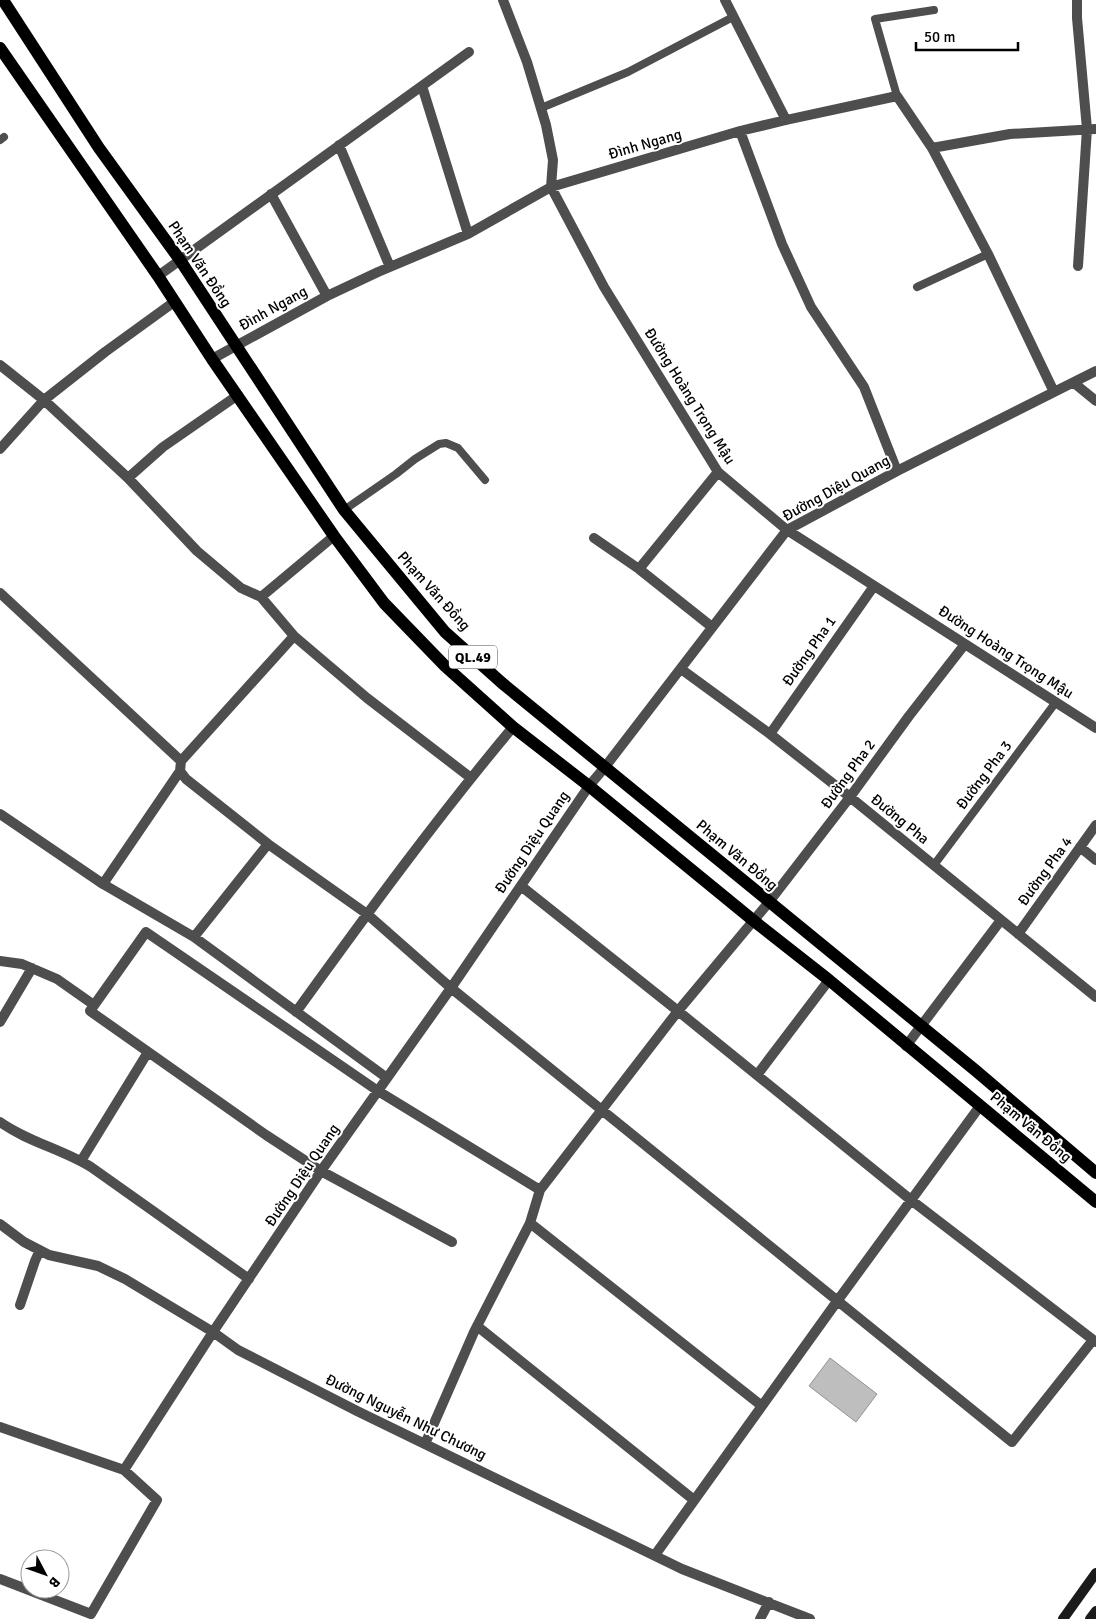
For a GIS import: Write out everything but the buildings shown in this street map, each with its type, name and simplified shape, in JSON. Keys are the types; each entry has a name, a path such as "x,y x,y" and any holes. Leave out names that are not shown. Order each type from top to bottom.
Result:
{"main road":[{"name":"Phạm Văn Đồng","path":"3,0 99,148 180,260 344,510 446,632 502,683 921,1026 1096,1173"},
{"name":"Phạm Văn Đồng","path":"0,48 158,276 212,359 334,536 384,603 445,666 513,727 829,980 906,1046 1096,1202"},
{"path":"1063,1619 1096,1573"},
{"path":"1090,1619 1096,1611"}],"street":[{"path":"503,0 527,62 546,125 553,160 551,187"},
{"path":"725,0 786,120"},
{"path":"1077,0 1077,18 1091,129 1078,266"},
{"path":"158,276 469,52"},
{"path":"422,86 468,234"},
{"path":"897,96 932,148 988,254 1054,392"},
{"name":"Đình Ngang","path":"212,359 328,296 468,234 551,187 740,131 897,96"},
{"path":"932,148 1010,134 1091,129"},
{"path":"740,131 782,244 811,307 864,387 897,471"},
{"path":"339,145 390,267"},
{"name":"Đường Hoàng Trọng Mậu","path":"551,187 604,288 718,472 787,530 1096,728"},
{"path":"270,194 328,296"},
{"path":"0,449 44,400 105,352 174,302"},
{"path":"0,365 44,400 128,478 197,550 241,588 261,597 294,636 367,698 471,778"},
{"name":"Đường Diệu Quang","path":"124,1470 213,1332 321,1171 451,988 589,786 606,767 787,530 897,471 1096,372"},
{"path":"1074,383 1096,400"},
{"path":"128,478 163,448 238,396"},
{"path":"638,569 718,472"},
{"path":"261,597 334,536"},
{"path":"594,538 638,569 712,627"},
{"name":"Đường Pha 1","path":"770,734 874,586"},
{"path":"0,593 181,766 186,779 268,844 367,914 451,988 603,1109 1012,1442 1094,1341 910,1200 521,886"},
{"path":"103,884 181,766 294,636"},
{"name":"Đường Pha 2","path":"540,1190 678,1011 769,902 965,644"},
{"name":"Đường Pha","path":"681,670 770,734 850,797 1096,997"},
{"path":"296,1012 367,914 471,778 513,727"},
{"path":"0,814 103,884 194,937 387,1078"},
{"name":"Đường Pha 4","path":"1018,934 1096,825"},
{"path":"194,937 268,844"},
{"path":"1080,847 1096,860"},
{"path":"906,1046 1001,920"},
{"path":"425,1444 477,1326 530,1223 540,1190 378,1091 146,932 90,1011 266,1135 321,1171 452,1242"},
{"path":"0,961 22,964 57,979 94,1005"},
{"path":"0,1022 32,968"},
{"path":"757,1075 829,980"},
{"path":"81,1160 148,1052"},
{"path":"655,1555 910,1200 980,1106"},
{"path":"0,1122 40,1144 81,1160 249,1279"},
{"path":"530,1223 762,1406"},
{"name":"Đường Nguyễn Như Chương","path":"0,1224 24,1242 49,1255 98,1266 125,1279 213,1332 238,1350 425,1444 682,1569 810,1619"},
{"path":"20,1305 34,1261 40,1250"},
{"path":"477,1326 694,1500"},
{"path":"0,1427 124,1470 156,1500 91,1614 0,1579"},
{"path":"760,1619 769,1602"}],"lane":[{"path":"897,96 875,19 934,10"},
{"path":"541,108 628,72 733,16"},
{"path":"917,287 988,254"},
{"path":"344,510 439,444 446,443 458,448 485,480"},
{"name":"Đường Pha 3","path":"934,866 1056,702"}]}
